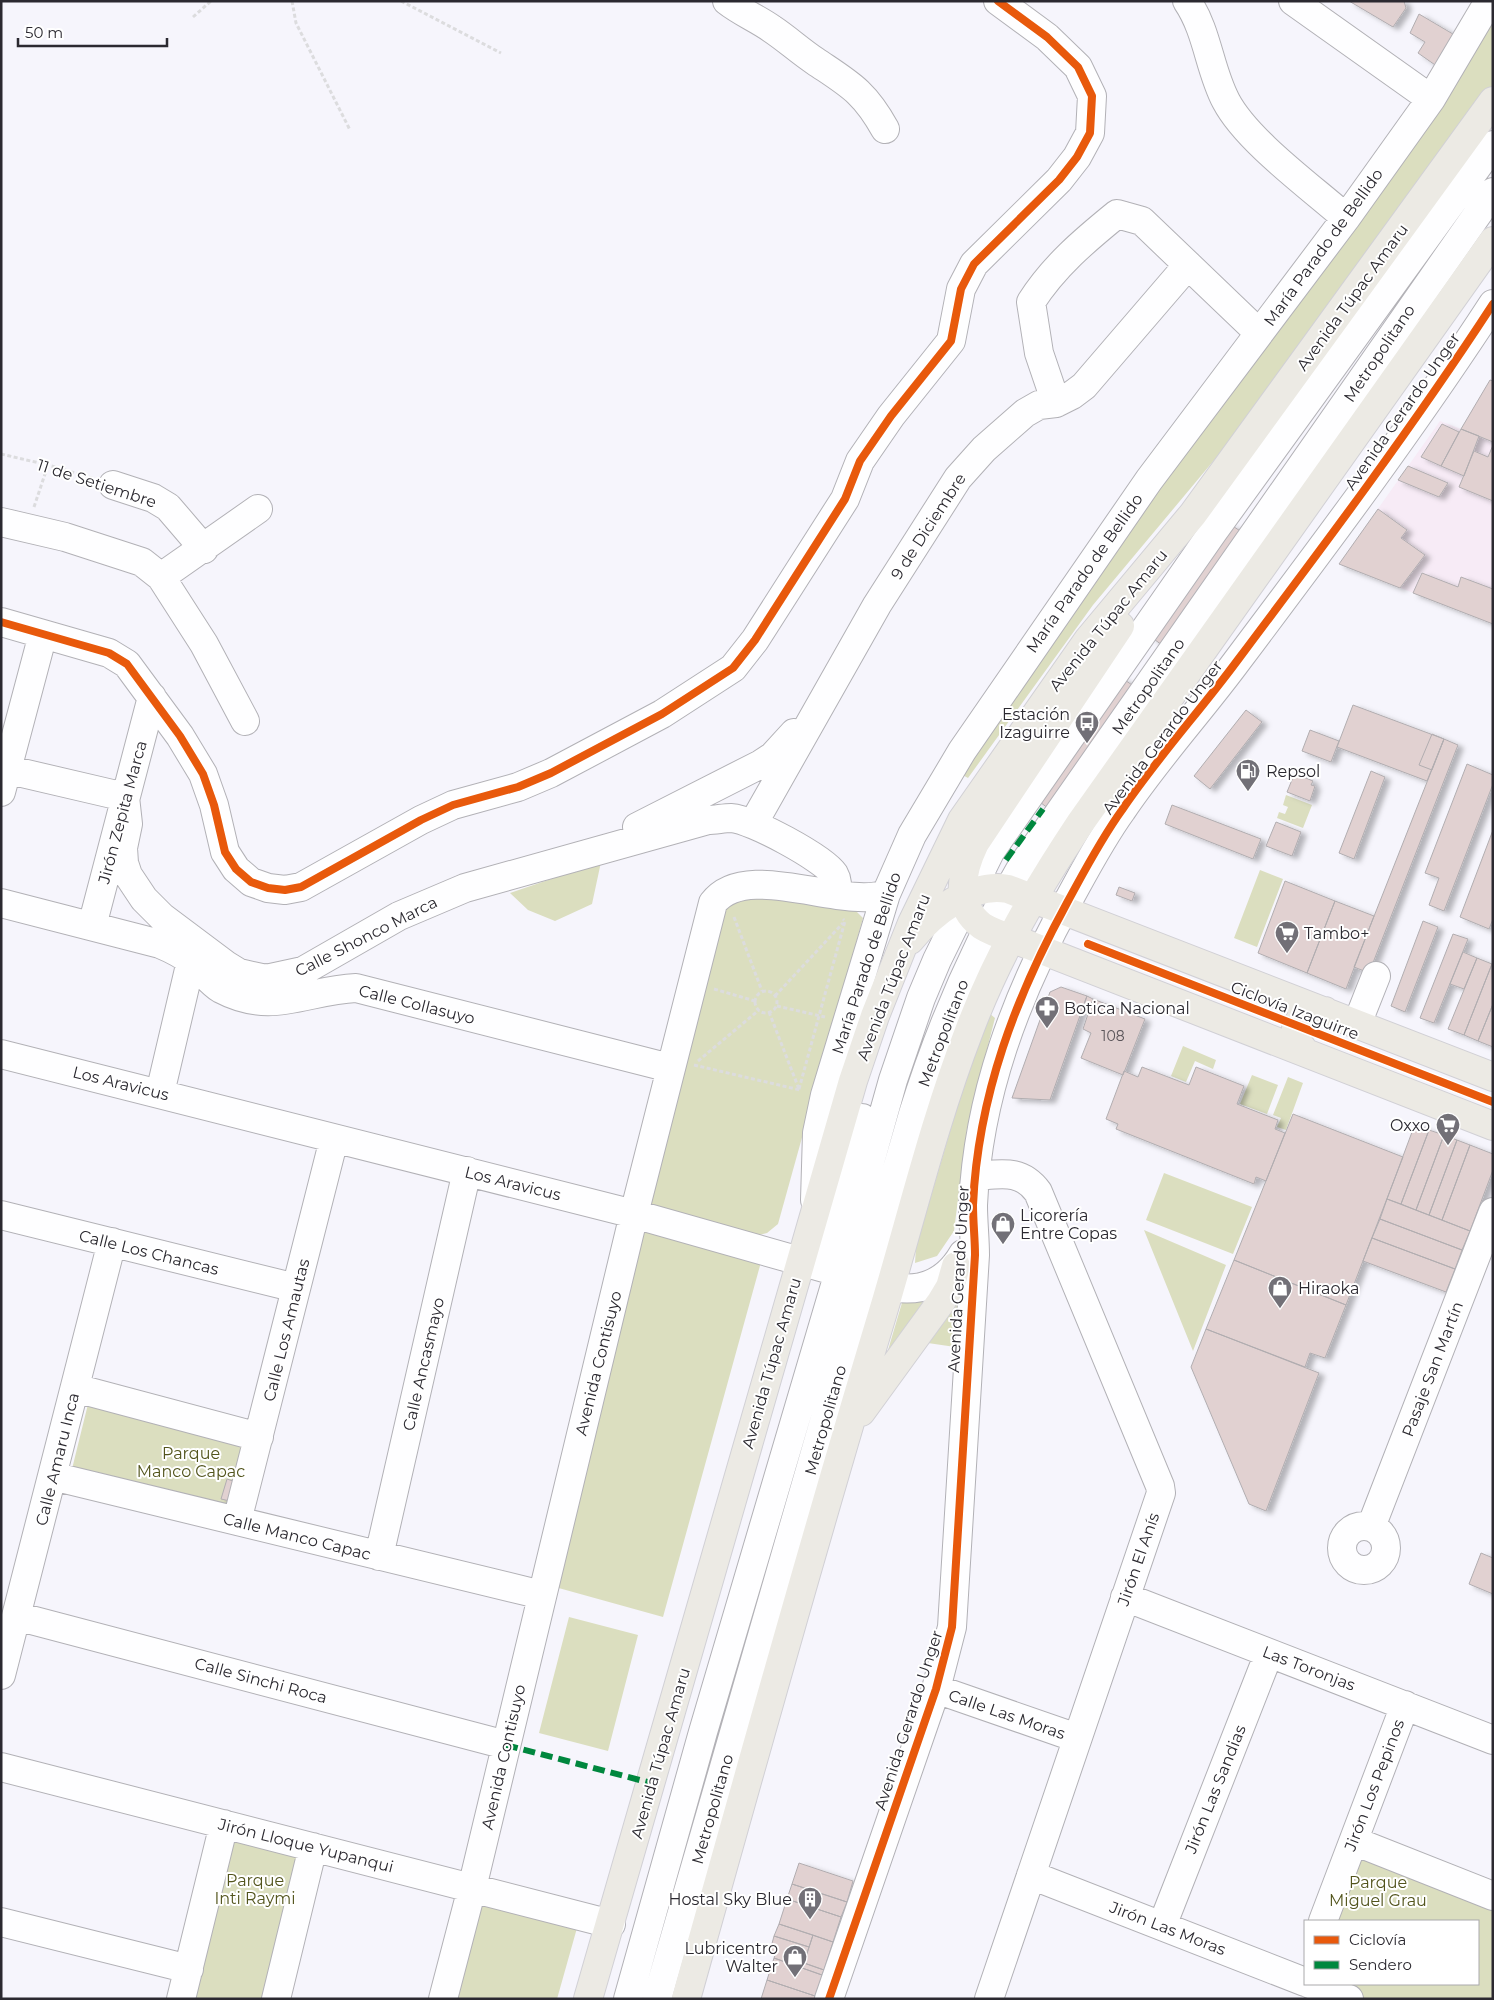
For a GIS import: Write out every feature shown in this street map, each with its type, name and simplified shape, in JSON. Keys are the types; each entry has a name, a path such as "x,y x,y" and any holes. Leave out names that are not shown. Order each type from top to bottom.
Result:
{"main road":[{"name":"Avenida Túpac Amaru","path":"588,1999 819,1266 816,1208 875,1016 926,892 962,820 1088,640 1193,514 1493,101"},
{"path":"686,1999 847,1434 878,1284 970,1028 999,933 1020,894 1081,822 1493,241"},
{"path":"1193,514 978,837 964,867 962,879 973,916 999,933 1493,1126"},
{"path":"900,953 928,921 966,897 986,888 1020,894 1493,1077"},
{"path":"1305,1052 1298,1041 1296,1032 1299,1021 1308,1013 1325,1011"},
{"path":"847,1434 941,1302 950,1287 956,1266"}],"street":[{"path":"727,1 749,17 770,28 852,85 876,113 885,129"},
{"path":"1,622 110,653 127,664 180,736 203,774 214,805 228,858 236,869 251,882 268,888 285,890 301,887 421,820 453,805 518,787 551,773 662,714 733,668 755,640 845,500 860,461 890,416 951,341 961,289 974,264 1059,180 1077,157 1090,133 1092,96 1078,68 1047,37 998,1"},
{"path":"1187,1 1202,29 1222,93 1233,112 1254,138 1346,218"},
{"name":"María Parado de Bellido","path":"816,1208 815,1164 817,1133 825,1095 845,1022 886,894 912,834 962,751 1149,480 1346,218 1430,99 1489,1"},
{"path":"1311,6 1430,99"},
{"name":"Metropolitano","path":"628,1999 703,1732 819,1266 868,1098 895,1025 937,960 966,897 990,852 1213,532 1493,145"},
{"name":"Metropolitano","path":"1020,894 1027,858 1493,192"},
{"path":"1056,403 1038,353 1031,302 1046,278 1084,240 1118,214 1142,221 1259,334"},
{"name":"9 de Diciembre","path":"753,824 877,605 958,478 984,450 1025,413 1039,405 1056,403 1072,395 1095,374 1188,266"},
{"name":"Avenida Gerardo Unger","path":"829,1999 936,1689 952,1627 975,1255 973,1206 976,1176 987,1098 1026,982 1092,856 1122,808 1227,675 1333,533 1395,448 1493,304"},
{"name":"11 de Setiembre","path":"114,485 153,498 168,507 204,549"},
{"path":"161,577 204,549 258,509"},
{"path":"14,526 65,537 142,562 161,577 204,644 244,721"},
{"path":"43,634 3,777 126,797"},
{"name":"Jirón Zepita Marca","path":"92,926 152,698"},
{"path":"584,854 767,760 783,746 821,702"},
{"name":"Calle Shonco Marca","path":"126,797 128,824 123,848 124,864 128,875 144,899 162,917 226,966 240,973 266,979 303,971 370,932 431,901 510,874 708,820 732,818 753,824 826,866 837,880 838,904"},
{"name":"Avenida Contisuyo","path":"443,1999 472,1888 634,1214 682,1066 713,903 725,891 749,886 775,885 838,904 886,894"},
{"name":"Calle Collasuyo","path":"1,903 160,944 178,952 191,961 219,988 250,999 268,1002 286,1001 338,989 356,988 682,1066"},
{"path":"160,1093 191,961"},
{"path":"1358,1024 1376,976"},
{"name":"Los Aravicus","path":"1,1054 634,1214 878,1284 908,1289 925,1286 943,1279 956,1266 968,1239 973,1206"},
{"name":"Calle Los Amautas","path":"237,1521 334,1139"},
{"name":"Calle Ancasmayo","path":"379,1556 467,1172"},
{"name":"Jirón El Anís","path":"976,1176 1013,1174 1031,1182 1038,1192 1160,1486 1161,1493 989,1999"},
{"name":"Pasaje San Martín","path":"1371,1526 1493,1212"},
{"name":"Calle Los Chancas","path":"1,1215 296,1288"},
{"name":"Calle Amaru Inca","path":"1,1675 112,1242"},
{"name":"Metropolitano","path":"657,1999 878,1284"},
{"path":"74,1388 258,1437"},
{"name":"Calle Manco Capac","path":"52,1476 542,1595"},
{"name":"Las Toronjas","path":"1125,1597 1493,1740"},
{"name":"Calle Sinchi Roca","path":"16,1616 506,1745"},
{"name":"Jirón Las Sandias","path":"1162,1926 1269,1653"},
{"name":"Calle Las Moras","path":"936,1689 1078,1738"},
{"name":"Jirón Los Pepinos","path":"1323,1920 1404,1705"},
{"name":"Jirón Lloque Yupanqui","path":"1,1767 611,1924"},
{"path":"182,1999 224,1824"},
{"path":"1354,1841 1493,1896"},
{"path":"276,1999 313,1847"},
{"name":"Jirón Las Moras","path":"1031,1875 1304,1979"},
{"path":"1,1922 189,1969"},
{"name":"Jirón Las Moras","path":"1318,1985 1349,1999"}],"path":[{"path":"193,17 211,1"},
{"path":"292,1 296,22 350,130"},
{"path":"401,1 500,53"},
{"path":"14,526 48,465"},
{"path":"799,1089 845,921 838,904"},
{"path":"730,919 732,911 762,991"},
{"path":"775,996 845,921"},
{"path":"714,980 712,988 755,1001"},
{"path":"759,1010 755,1001 756,996 762,991 768,990 775,996 777,1006"},
{"path":"682,1066 759,1010 769,1012 777,1006 845,1022"},
{"path":"769,1012 799,1089"},
{"path":"682,1066 696,1055"},
{"path":"682,1066 825,1095"}],"shaded area":[{"path":"1493,376 1493,624 1339,564 1440,421 1461,429"}],"green space":[{"path":"1493,3 1493,95 1261,404 1093,605 968,778 957,772"},
{"path":"1286,795 1312,805 1303,828 1277,818 1279,812 1285,814 1288,807 1283,805"},
{"path":"601,862 592,904 555,921 528,910 510,893"},
{"path":"1260,870 1283,879 1257,947 1234,938"},
{"path":"760,892 852,907 863,918 778,1224 767,1233 755,1236 643,1207 720,901"},
{"path":"989,1013 995,1018 967,1128 954,1231 937,1256 915,1263 916,1247 966,1077"},
{"path":"1183,1046 1216,1060 1213,1069 1195,1061 1186,1082 1171,1076"},
{"path":"1252,1075 1278,1085 1267,1114 1240,1104"},
{"path":"1288,1077 1303,1083 1286,1130 1277,1127 1281,1118 1273,1115"},
{"path":"1164,1173 1252,1207 1233,1254 1146,1220"},
{"path":"642,1227 761,1262 663,1617 555,1587"},
{"path":"1144,1230 1226,1265 1193,1351"},
{"path":"967,1266 962,1348 921,1342"},
{"path":"939,1290 883,1367 904,1296"},
{"name":"Parque Manco Capac","path":"89,1400 251,1441 233,1510 72,1469"},
{"path":"569,1617 638,1635 608,1751 539,1733"},
{"name":"Parque Inti Raymi","path":"230,1838 300,1855 265,1999 192,1999"},
{"name":"Parque Miguel Grau","path":"1359,1852 1493,1903 1493,1999 1367,1999 1331,1985 1479,1985 1479,1920 1333,1920"},
{"path":"476,1900 577,1928 557,1999 452,1999"}],"building":[{"path":"1349,1 1404,1 1406,8 1393,27"},
{"path":"1419,14 1458,37 1438,67 1418,53 1425,42 1410,33"},
{"path":"1490,380 1493,381 1493,442 1461,429"},
{"path":"1442,424 1459,432 1441,466 1421,457"},
{"path":"1461,429 1479,436 1464,476 1441,466"},
{"path":"1493,445 1493,501 1459,487 1474,451 1488,457"},
{"path":"1408,466 1448,483 1439,497 1398,480"},
{"path":"1378,509 1407,530 1401,538 1425,555 1400,588 1339,564"},
{"path":"1231,525 1242,532 1162,645 1151,637"},
{"path":"1422,573 1458,587 1461,577 1493,589 1493,624 1413,593"},
{"path":"1122,678 1135,687 1049,809 1036,799"},
{"path":"1353,705 1444,739 1427,781 1337,747"},
{"path":"1246,710 1262,722 1210,789 1194,776"},
{"path":"1310,730 1339,741 1331,762 1302,751"},
{"path":"1432,734 1444,739 1432,770 1419,765"},
{"path":"1444,739 1458,745 1369,973 1354,967"},
{"path":"1467,764 1493,775 1493,784 1444,911 1429,905 1439,878 1425,873"},
{"path":"1296,770 1302,773 1301,776 1313,781 1311,785 1315,786 1310,801 1287,792"},
{"path":"1371,771 1385,777 1354,859 1339,853"},
{"path":"1172,805 1261,839 1253,859 1165,824"},
{"path":"1276,822 1301,832 1292,856 1266,846"},
{"path":"1493,830 1493,919 1489,929 1460,917"},
{"path":"1285,881 1335,901 1307,973 1258,953"},
{"path":"1119,887 1135,893 1132,901 1116,895"},
{"path":"1335,901 1374,916 1346,989 1307,973"},
{"path":"1423,921 1438,927 1405,1012 1391,1006"},
{"path":"1453,934 1468,939 1434,1023 1420,1018"},
{"path":"1463,952 1477,958 1464,989 1450,984"},
{"path":"1477,958 1492,964 1464,1035 1448,1029"},
{"path":"1492,964 1493,1004 1478,1041 1464,1035"},
{"path":"1061,987 1087,996 1050,1100 1012,1098 1050,992"},
{"path":"1087,996 1093,999 1089,1012 1082,1009"},
{"path":"1093,999 1145,1019 1123,1075 1081,1058 1091,1033 1083,1029"},
{"path":"1493,1004 1493,1047 1478,1041"},
{"path":"1142,1067 1189,1085 1196,1067 1244,1086 1237,1104 1278,1120 1275,1129 1285,1133 1266,1181 1256,1177 1254,1184 1116,1129 1118,1124 1106,1119 1124,1071 1138,1077"},
{"path":"1293,1114 1403,1157 1346,1305 1234,1260"},
{"path":"1415,1124 1429,1130 1401,1204 1387,1199"},
{"path":"1429,1130 1444,1135 1416,1210 1401,1204"},
{"path":"1444,1135 1457,1140 1429,1215 1416,1210"},
{"path":"1457,1140 1470,1145 1442,1220 1429,1215"},
{"path":"1470,1145 1493,1154 1493,1170 1470,1231 1442,1220"},
{"path":"1387,1199 1470,1231 1462,1250 1380,1219"},
{"path":"1380,1219 1462,1250 1455,1269 1372,1238"},
{"path":"1372,1238 1455,1269 1446,1292 1363,1261"},
{"path":"1234,1260 1346,1305 1325,1358 1310,1353 1305,1367 1206,1329"},
{"path":"1206,1329 1319,1373 1266,1511 1249,1504 1191,1367"},
{"path":"227,1479 239,1483 234,1502 221,1499"},
{"path":"1481,1553 1493,1558 1493,1594 1469,1584"},
{"path":"799,1863 853,1881 847,1902 792,1884"},
{"path":"792,1884 847,1902 841,1917 787,1899"},
{"name":"Hostal Sky Blue","path":"787,1899 841,1917 833,1942 779,1924"},
{"path":"779,1924 813,1935 809,1947 774,1936"},
{"path":"813,1935 833,1942 824,1970 804,1963"},
{"path":"774,1936 809,1947 802,1968 774,1958 776,1953 770,1951"},
{"path":"774,1958 822,1975 825,1978 819,1994 815,1996 767,1980"},
{"path":"804,1963 824,1970 822,1975 802,1968"},
{"path":"767,1980 815,1996 815,1999 761,1999"}],"marked path":[{"path":"1006,860 1043,809"},
{"path":"506,1745 651,1783"}],"cycle path":[{"path":"1,622 109,653 127,664 180,736 203,774 214,805 225,852 236,869 251,882 268,888 285,890 301,887 421,820 453,805 518,787 551,773 662,714 733,668 755,640 845,499 860,461 891,416 951,341 961,289 974,264 1059,180 1077,157 1090,133 1092,96 1078,67 1047,37 998,1"},
{"path":"829,1999 936,1689 952,1627 975,1255 973,1205 976,1164 992,1086 1016,1010 1049,937 1087,866 1114,821 1336,529 1432,395 1493,304"},
{"name":"Ciclovía Izaguirre","path":"1088,944 1493,1102"}],"place":[{"name":"Estación Izaguirre","path":"1087,744"},
{"name":"Repsol","path":"1248,792"},
{"name":"Tambo+","path":"1287,954"},
{"name":"Botica Nacional","path":"1047,1029"},
{"name":"Oxxo","path":"1448,1146"},
{"name":"Licorería Entre Copas","path":"1003,1245"},
{"name":"Hiraoka","path":"1280,1309"},
{"name":"Hostal Sky Blue","path":"810,1920"},
{"name":"Lubricentro Walter","path":"795,1978"}]}
